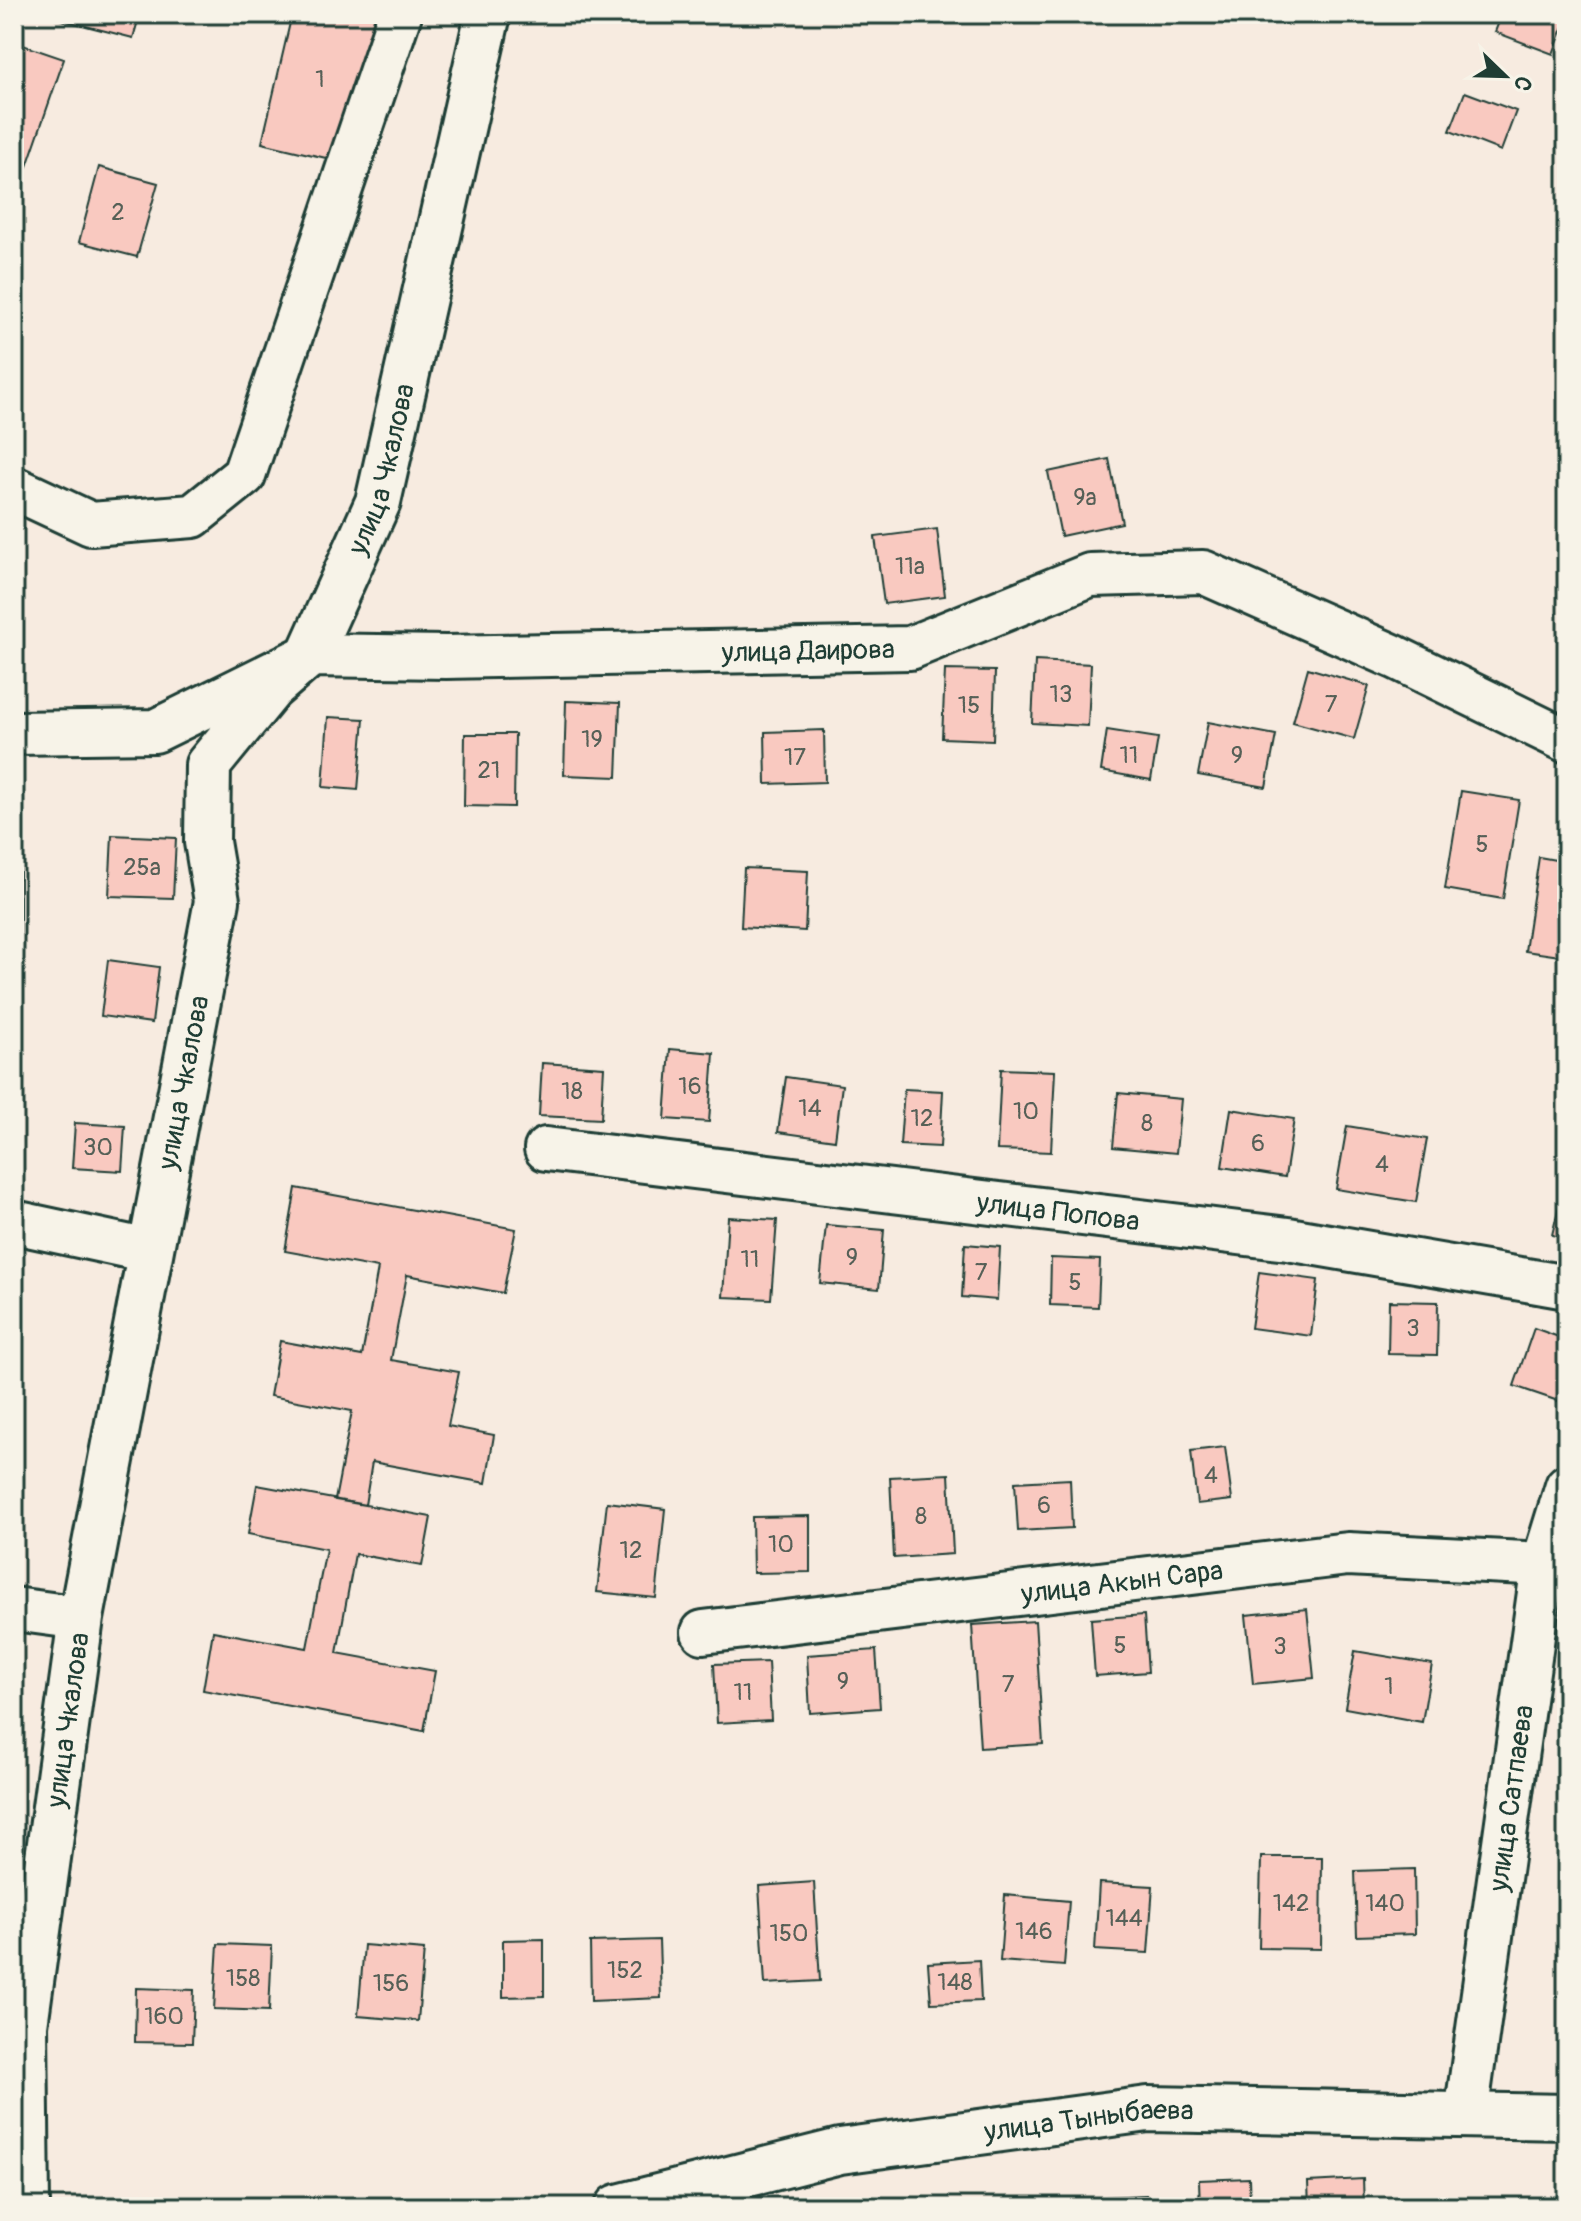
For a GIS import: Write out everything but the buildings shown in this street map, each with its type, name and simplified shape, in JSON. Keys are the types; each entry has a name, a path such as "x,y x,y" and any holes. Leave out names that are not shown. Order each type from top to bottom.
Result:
{"street":[{"path":"14,488 91,524 193,516 244,475 400,14"},
{"name":"улица Чкалова","path":"27,2207 23,1973 81,1618 217,901 207,842 208,765 271,688 309,655 378,502 488,14"},
{"name":"улица Даирова","path":"14,733 155,731 309,655 446,657 910,648 1090,575 1203,572 1395,657 1567,741"},
{"name":"улица Попова","path":"546,1149 1288,1239 1567,1287"},
{"path":"14,1222 149,1251"},
{"name":"улица Сатпаева","path":"1466,2115 1543,1564 1567,1486"},
{"name":"улица Акын Сара","path":"703,1632 1348,1554 1543,1564"},
{"path":"14,1609 81,1618"},
{"name":"улица Тыныбаева","path":"618,2207 840,2151 1148,2109 1567,2117"}]}
